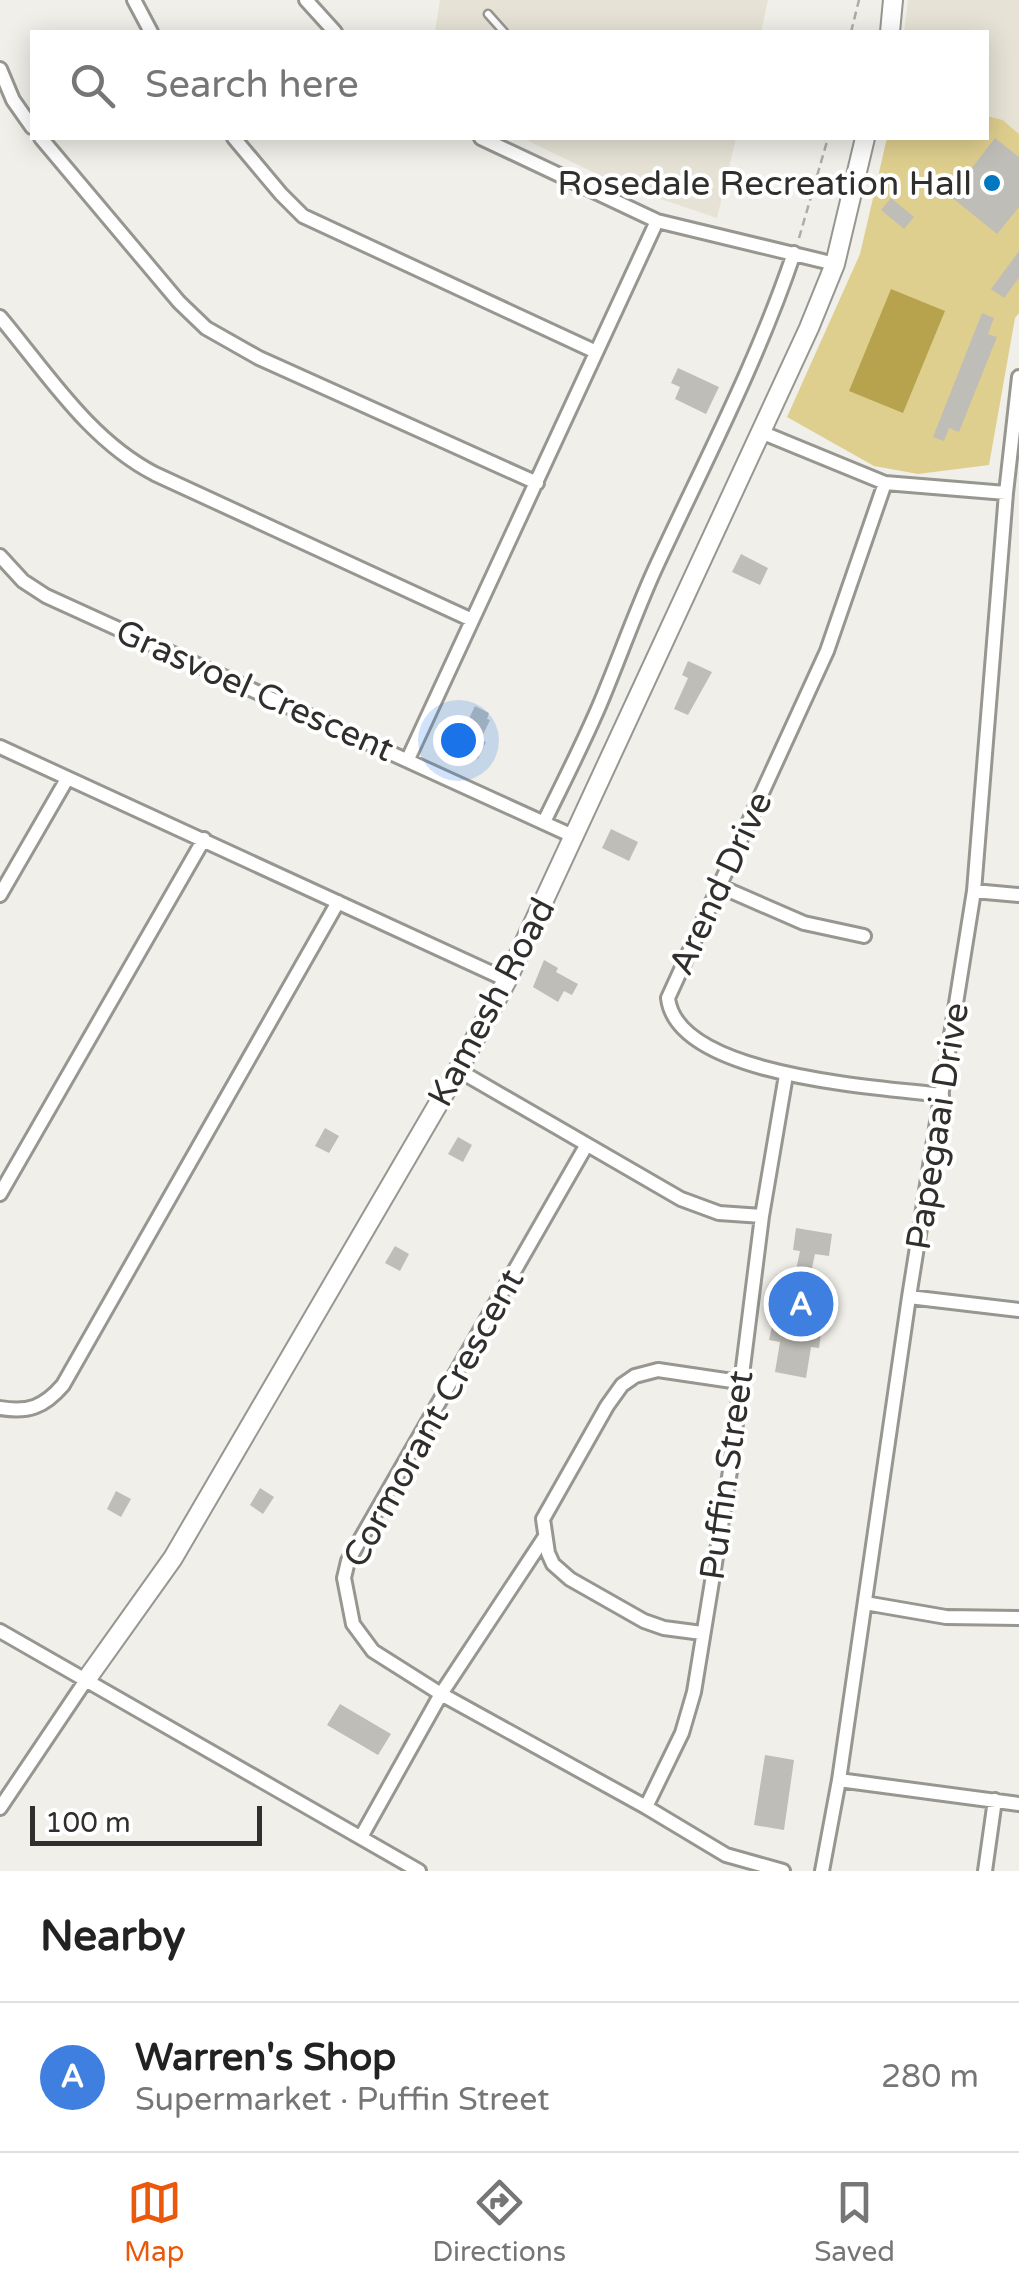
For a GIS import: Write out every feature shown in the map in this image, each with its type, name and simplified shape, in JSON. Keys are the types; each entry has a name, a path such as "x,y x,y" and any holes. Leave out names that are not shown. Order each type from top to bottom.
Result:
{"street":[{"path":"134,0 151,30"},
{"path":"306,0 333,30"},
{"path":"890,30 894,0"},
{"path":"0,69 13,100 30,124"},
{"path":"43,140 179,302 206,328 259,358 537,483"},
{"path":"236,140 303,216 594,351"},
{"path":"488,140 656,221 835,264"},
{"name":"Kamesh Road","path":"0,1808 173,1558 507,980 835,264 865,140"},
{"path":"408,759 656,221"},
{"path":"544,822 599,706 655,570 704,472 794,254"},
{"path":"0,317 100,437 120,454 155,474 472,620"},
{"name":"Papegaai Drive","path":"822,1871 974,891 1019,377"},
{"path":"761,432 885,483 1006,494"},
{"name":"Arend Drive","path":"885,483 827,651 668,998 670,1011 689,1032 726,1056 786,1075 942,1095"},
{"name":"Grasvoel Crescent","path":"0,556 22,581 46,596 575,837"},
{"path":"0,747 507,980"},
{"path":"0,895 68,778"},
{"path":"0,1194 204,839"},
{"path":"718,886 804,924 864,936"},
{"path":"974,891 1019,895"},
{"path":"0,1408 33,1409 63,1386 338,902"},
{"path":"458,1070 691,1204 719,1212 762,1216"},
{"name":"Puffin Street","path":"646,1807 689,1715 730,1471 762,1216 786,1075"},
{"name":"Cormorant Crescent","path":"586,1146 348,1561 344,1578 353,1624 373,1651 441,1694 726,1855 783,1871"},
{"path":"909,1297 1019,1310"},
{"path":"702,1633 644,1621 570,1579 553,1564 544,1538 544,1518 622,1385 646,1371 658,1370 740,1382"},
{"path":"361,1838 441,1694 544,1538"},
{"path":"865,1603 946,1616 1019,1618"},
{"path":"0,1631 419,1871"},
{"path":"839,1780 1019,1804"},
{"path":"985,1871 995,1800"}],"lane":[{"path":"488,14 502,30"}],"path":[{"path":"852,30 859,0"},
{"path":"794,254 827,140"}],"shaded area":[{"path":"440,0 768,0 761,30 435,30"},
{"path":"908,0 1019,0 1019,134 1003,120 989,116 989,30 904,30"},
{"path":"989,116 1003,120 1019,134 1019,313 989,465 918,474 874,466 787,417 860,254 887,140 989,140"},
{"path":"526,140 736,140 717,218 622,186"},
{"path":"891,289 945,311 903,413 849,391"}],"building":[{"path":"995,138 1019,157 1019,207 997,234 950,196"},
{"path":"891,198 914,217 904,229 881,210"},
{"path":"1019,251 1019,278 1004,298 991,289"},
{"path":"982,313 994,318 988,334 997,337 959,432 949,428 944,441 933,437"},
{"path":"678,368 719,387 706,414 675,399 680,387 671,383"},
{"path":"741,554 768,568 760,585 732,572"},
{"path":"688,661 712,672 688,715 674,709 688,678 682,675"},
{"path":"475,706 489,713 490,720 481,739 486,742 478,759 446,744 454,726 463,731"},
{"path":"611,829 638,842 629,861 602,848"},
{"path":"544,960 578,984 572,995 564,991 558,1002 533,987"},
{"path":"325,1128 339,1136 329,1153 315,1146"},
{"path":"458,1137 472,1145 463,1162 448,1154"},
{"path":"796,1228 832,1234 829,1256 815,1254 807,1291 826,1294 819,1348 811,1347 806,1378 775,1372 780,1342 769,1340 781,1287 792,1289 800,1251 793,1250"},
{"path":"395,1246 409,1254 400,1271 385,1263"},
{"path":"260,1488 274,1497 263,1514 250,1505"},
{"path":"116,1491 131,1499 121,1517 107,1509"},
{"path":"340,1704 391,1734 378,1755 327,1725"},
{"path":"765,1755 794,1760 784,1830 754,1825"}],"place":[{"name":"Rosedale Recreation Hall","path":"992,183"},
{"name":"Warren's Shop","path":"801,1304"}]}
